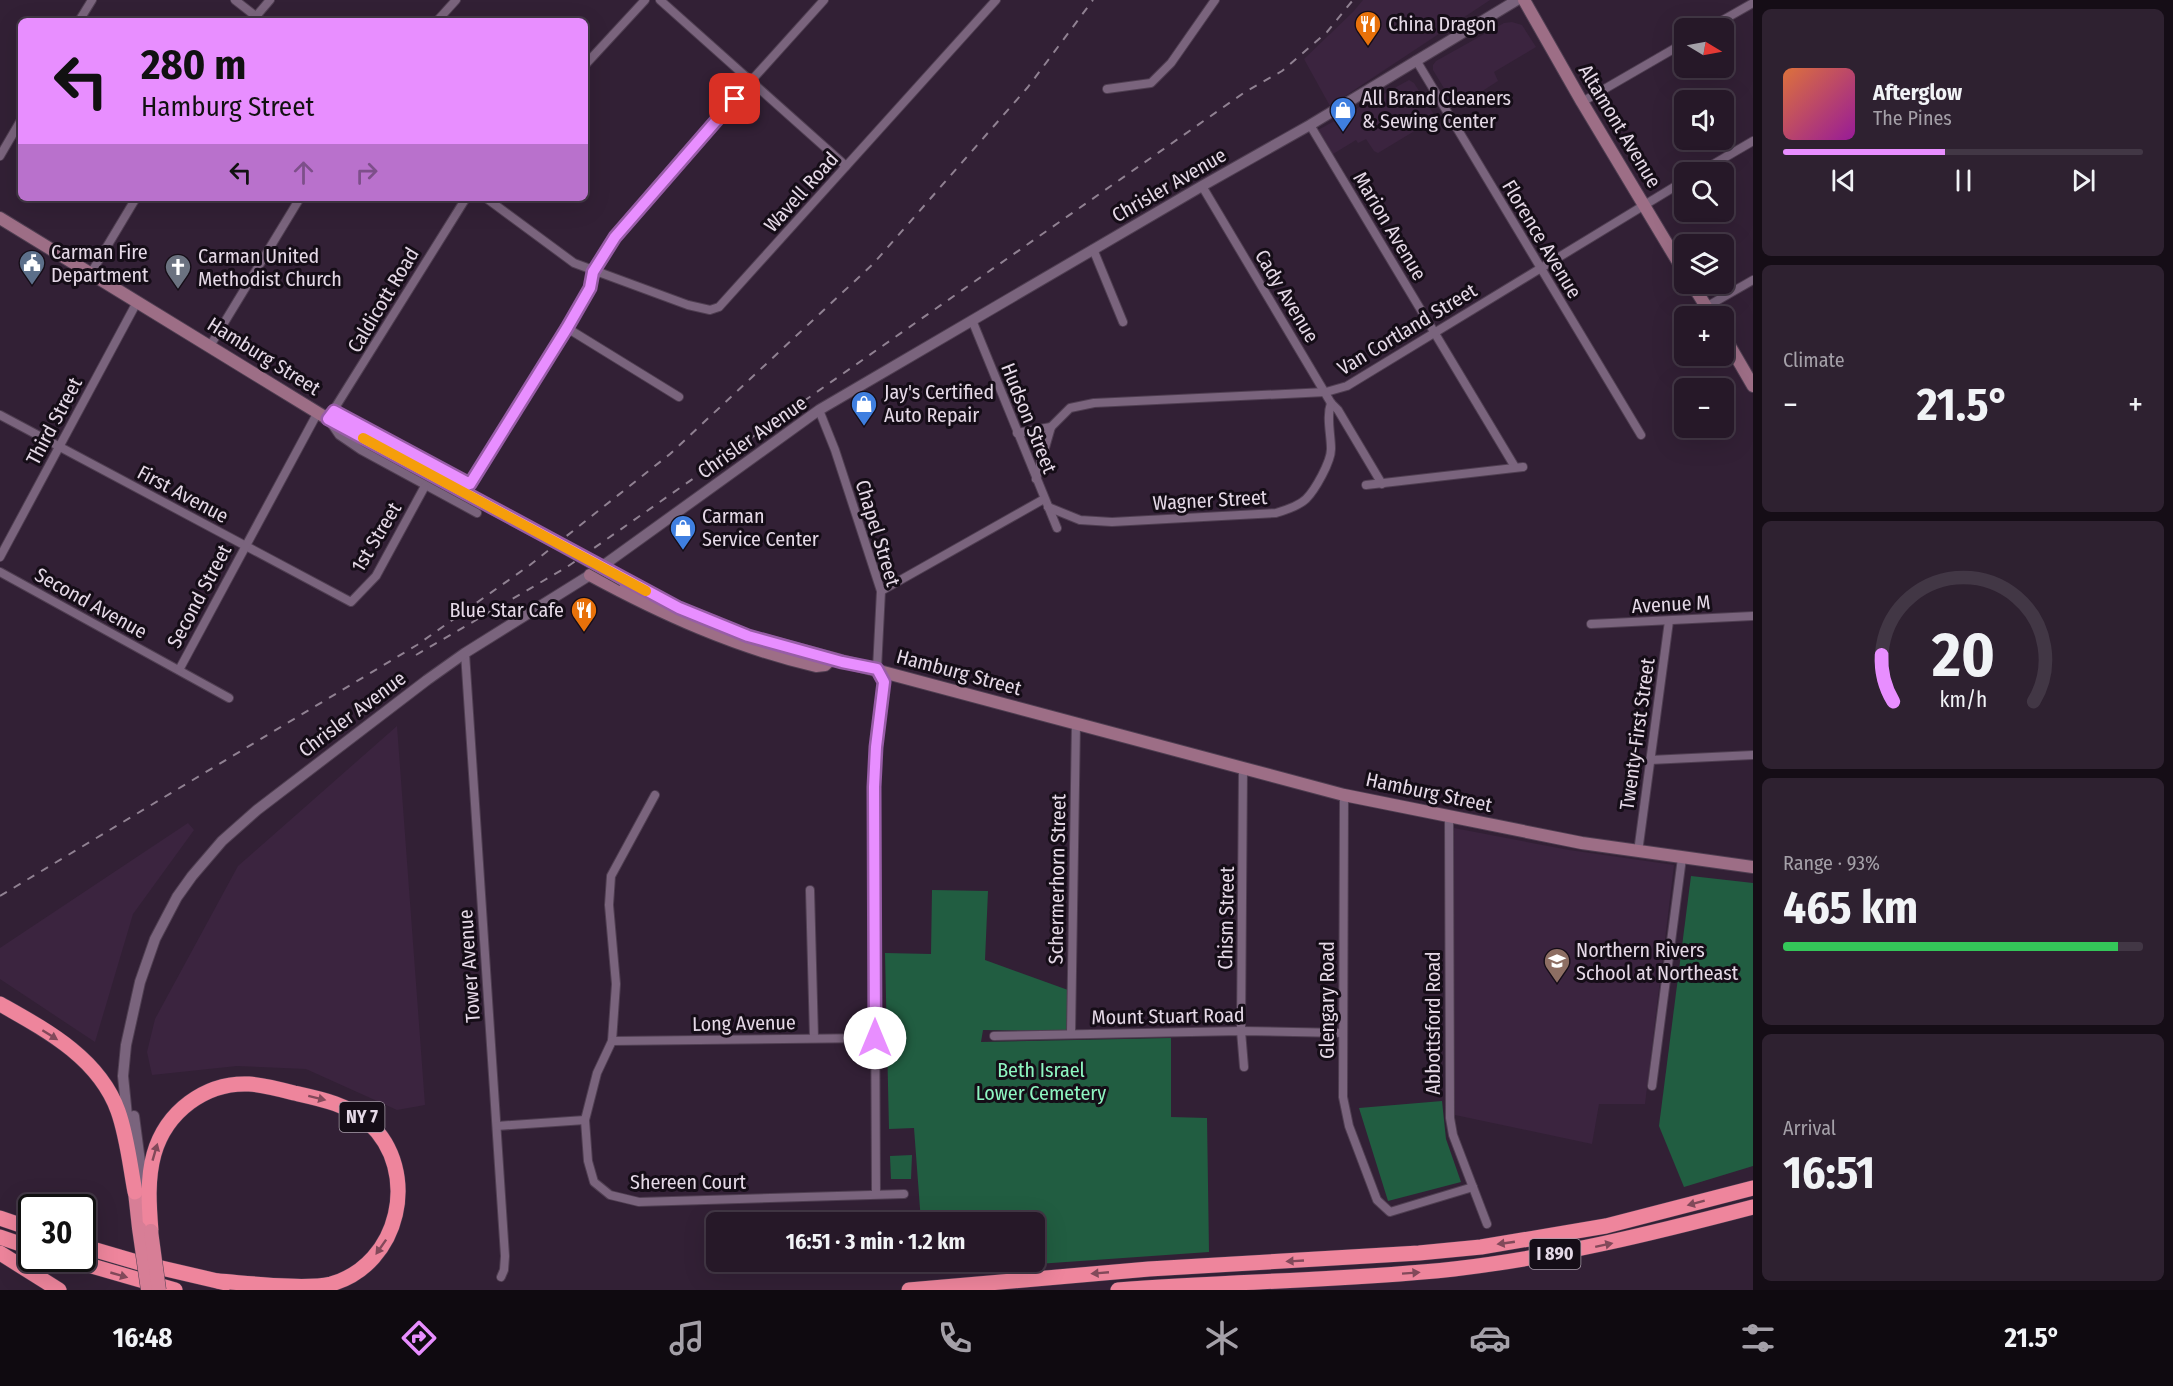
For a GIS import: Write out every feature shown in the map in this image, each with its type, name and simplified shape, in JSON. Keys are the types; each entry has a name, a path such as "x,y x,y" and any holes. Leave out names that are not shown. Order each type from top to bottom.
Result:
{"highway":[{"path":"0,1004 68,1047 89,1065 106,1086 121,1121 145,1229 148,1290"},
{"name":"NY 7","path":"159,1290 145,1229 150,1181 158,1143 166,1127 188,1103 221,1087 248,1084 275,1088 326,1100 348,1108 377,1131 385,1142 396,1167 399,1192 398,1206 391,1230 385,1242 369,1262 346,1278 319,1287 218,1281"},
{"name":"I 890","path":"909,1290 1149,1269 1419,1254 1461,1249 1606,1226 1753,1188"},
{"name":"I 890","path":"1118,1290 1388,1274 1484,1265 1610,1244 1753,1207"},
{"path":"0,1218 18,1224"},
{"path":"0,1237 18,1243"},
{"path":"96,1250 140,1263 264,1290"},
{"path":"0,1253 59,1290"},
{"path":"96,1267 175,1290"}],"main road":[{"name":"Altamont Avenue","path":"1524,0 1674,255"},
{"name":"Hamburg Street","path":"0,218 210,346 537,532 679,608 748,636 1344,795 1578,843 1753,867"},
{"path":"1734,353 1753,386"},
{"path":"590,575 676,619 740,644 816,666 825,665 831,659"}],"street":[{"path":"81,18 92,0"},
{"path":"235,0 255,18"},
{"path":"257,18 270,0"},
{"path":"440,18 456,0"},
{"path":"588,62 645,0"},
{"path":"660,0 846,166"},
{"path":"327,414 470,484 567,328 590,288 593,272 615,237 824,0"},
{"name":"Wavell Road","path":"593,272 699,308 710,310 718,306 728,298 996,0"},
{"path":"1107,89 1151,83 1171,63 1215,0"},
{"name":"Chrisler Avenue","path":"135,1192 123,1076 128,1029 140,982 154,939 177,897 206,858 256,810 465,653 590,575 819,410 1310,125 1517,0"},
{"path":"1727,18 1750,5"},
{"path":"1582,102 1674,49"},
{"name":"Florence Avenue","path":"1416,60 1641,435"},
{"path":"0,156 18,125"},
{"name":"Marion Avenue","path":"1310,125 1519,467 1382,484"},
{"path":"1717,162 1753,141"},
{"name":"Cady Avenue","path":"1202,186 1382,484"},
{"name":"Van Cortland Street","path":"1051,427 1070,408 1094,403 1326,392 1347,386 1674,187"},
{"path":"92,273 134,201"},
{"path":"210,346 298,201"},
{"name":"Caldicott Road","path":"327,414 464,201"},
{"path":"490,201 574,263 593,272"},
{"path":"1093,249 1123,322"},
{"path":"1717,306 1753,280"},
{"name":"Third Street","path":"0,557 137,302"},
{"name":"Hudson Street","path":"972,320 1057,528"},
{"path":"567,328 679,397"},
{"name":"Wagner Street","path":"1046,503 1080,520 1112,522 1276,513 1289,510 1306,499 1327,466 1331,453 1328,411 1331,403"},
{"name":"Chapel Street","path":"819,410 835,450 881,591 877,669 884,682 876,747 874,787 876,1194"},
{"path":"327,414 339,435 425,486 477,513"},
{"name":"Second Street","path":"179,669 244,545 327,414"},
{"name":"First Avenue","path":"0,415 351,602"},
{"path":"1017,433 1051,427 1036,478"},
{"path":"1366,485 1382,484"},
{"name":"1st Street","path":"351,602 375,576 425,486"},
{"path":"881,591 1046,503"},
{"name":"Second Avenue","path":"0,572 229,698"},
{"name":"Avenue M","path":"1591,624 1753,616"},
{"name":"Twenty-First Street","path":"1638,852 1669,621"},
{"name":"Tower Avenue","path":"465,653 506,1256 501,1276"},
{"name":"Schermerhorn Street","path":"1071,1034 1076,723"},
{"path":"1650,760 1753,755"},
{"name":"Chism Street","path":"1243,768 1241,1031 1245,1068"},
{"name":"Shereen Court","path":"655,795 611,876 609,905 616,984 612,1041 597,1073 585,1120 588,1161 594,1182 610,1195 639,1202 904,1194"},
{"name":"Glengary Road","path":"1344,795 1342,1033 1343,1097 1349,1126 1377,1200 1390,1212 1473,1187"},
{"name":"Abbottsford Road","path":"1449,817 1450,1118 1453,1135 1487,1224"},
{"path":"1652,1086 1682,858"},
{"path":"810,890 813,1038"},
{"name":"Chrisler Avenue","path":"128,1029 128,1060 145,1229"},
{"name":"Mount Stuart Road","path":"994,1036 1241,1031 1342,1033"},
{"name":"Long Avenue","path":"612,1041 875,1038"},
{"path":"497,1126 585,1120"}],"shaded area":[{"path":"1363,0 1490,0 1330,106 1304,59"},
{"path":"1512,22 1522,25 1536,47 1494,72 1498,81 1456,108 1433,70 1433,65 1436,61 1504,23"},
{"path":"1409,80 1414,83 1436,118 1378,153 1366,139 1358,143 1356,140 1333,154 1318,130"},
{"path":"397,726 425,1105 397,1110 306,1069 237,1066 152,1075 147,1052 155,1019 238,866"},
{"path":"188,823 194,830 133,914 95,1042 0,979 0,948"},
{"name":"Northern Rivers School at Northeast","path":"1454,828 1569,850 1674,865 1645,1104 1599,1104 1592,1144 1455,1115"}],"green space":[{"path":"1691,876 1753,883 1753,1166 1684,1187 1659,1126"},
{"name":"Beth Israel Lower Cemetery","path":"932,890 988,891 985,960 1068,990 1067,1031 983,1030 981,1042 1171,1038 1171,1117 1207,1118 1209,1252 1045,1264 1045,1212 920,1212 914,1128 889,1129 885,953 931,954"},
{"path":"1442,1101 1446,1139 1461,1182 1388,1201 1359,1108"},
{"path":"912,1155 911,1179 891,1179 890,1156"}],"railway":[{"path":"0,896 417,645 530,565 670,454 874,263 1028,87 1093,0"},
{"path":"416,655 567,567 1245,92 1282,71 1327,32 1353,0"}],"slow traffic":[{"path":"363,438 646,591"}],"place":[{"name":"China Dragon","path":"1368,47"},
{"name":"All Brand Cleaners & Sewing Center","path":"1343,133"},
{"name":"Carman Fire Department","path":"32,286"},
{"name":"Carman United Methodist Church","path":"178,290"},
{"name":"Jay's Certified Auto Repair","path":"864,427"},
{"name":"Carman Service Center","path":"683,551"},
{"name":"Blue Star Cafe","path":"584,633"},
{"name":"Northern Rivers School at Northeast","path":"1557,984"}],"route":[{"path":"735,99 615,237 593,272 590,288 567,328 470,484 334,411 328,419 623,580 679,608 748,636 842,662 877,669 884,682 876,747 874,787 875,1038"}]}
